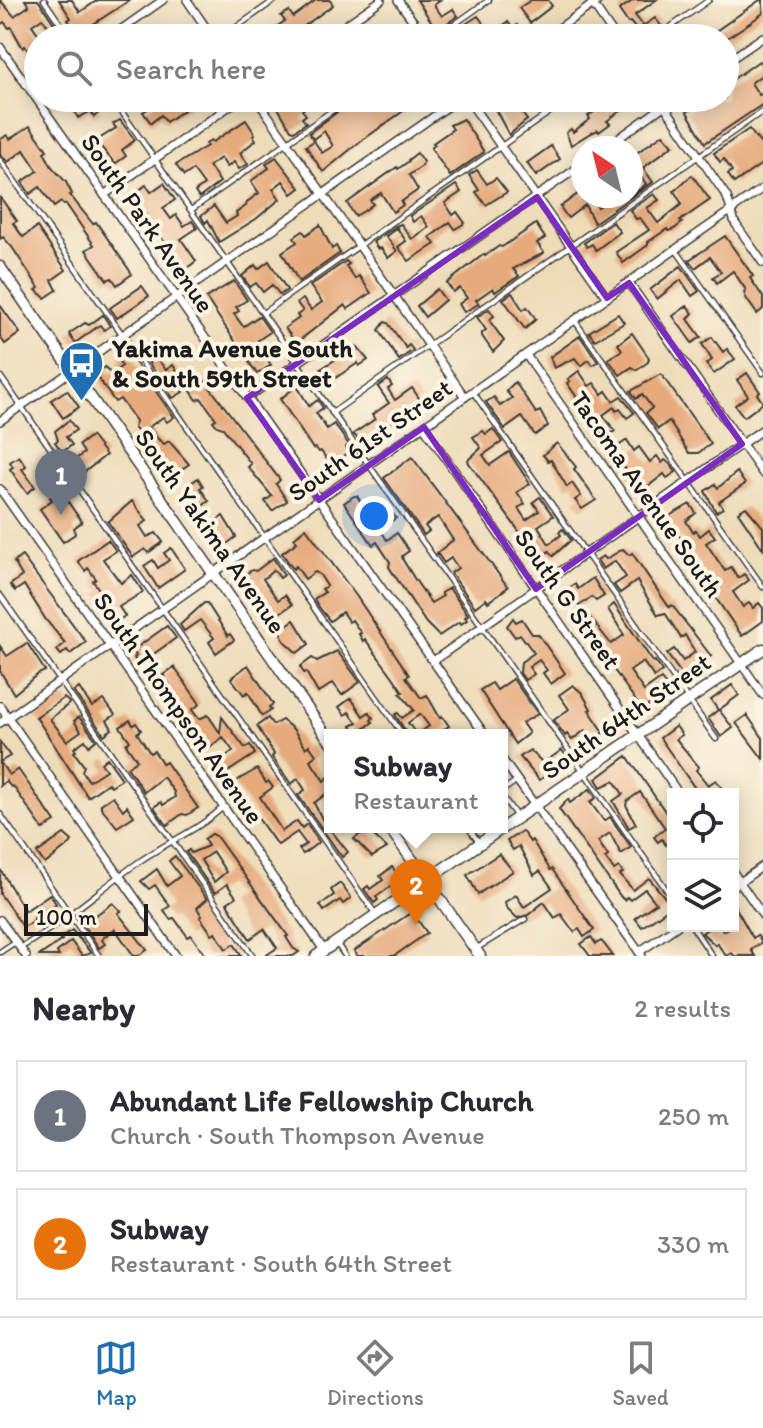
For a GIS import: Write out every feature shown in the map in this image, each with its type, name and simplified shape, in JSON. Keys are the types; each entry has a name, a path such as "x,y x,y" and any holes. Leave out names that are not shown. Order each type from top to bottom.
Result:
{"main road":[{"name":"South Yakima Avenue","path":"0,267 324,732"},
{"name":"South 64th Street","path":"508,824 763,649"},
{"path":"393,833 478,952"},
{"name":"South 64th Street","path":"320,953 496,833"}],"street":[{"path":"129,24 163,0"},
{"path":"187,0 203,24"},
{"path":"347,24 381,0"},
{"path":"398,0 415,24"},
{"path":"564,24 594,1 608,24"},
{"path":"739,53 763,37"},
{"name":"South Park Avenue","path":"0,47 24,76"},
{"name":"South Park Avenue","path":"49,112 176,298 481,729"},
{"path":"104,195 221,112"},
{"path":"266,112 465,397"},
{"path":"0,421 440,112"},
{"path":"477,112 607,298"},
{"path":"620,136 650,112"},
{"path":"669,112 727,197 735,223 763,263"},
{"path":"247,398 571,173"},
{"name":"South 61st Street","path":"0,723 763,188"},
{"path":"629,283 763,474"},
{"name":"Tacoma Avenue South","path":"526,355 763,695"},
{"name":"South G Street","path":"424,427 675,788"},
{"path":"433,661 763,429"},
{"name":"South Thompson Avenue","path":"0,489 224,806 320,953"},
{"path":"0,706 176,956"},
{"path":"508,768 640,954 669,932"},
{"path":"739,883 763,866"},
{"path":"739,888 763,916"},
{"path":"0,920 26,956"}],"lane":[{"path":"53,0 45,2 60,24"},
{"path":"241,24 275,0"},
{"path":"455,24 489,0"},
{"path":"675,24 709,0"},
{"path":"332,413 763,111"},
{"path":"122,112 667,890"},
{"path":"191,210 330,112"},
{"path":"263,313 550,112"},
{"path":"0,160 399,729"},
{"path":"676,250 763,373"},
{"path":"575,321 763,587"},
{"path":"0,376 376,915"},
{"path":"473,392 716,739"},
{"path":"0,595 253,956"},
{"path":"508,789 517,781"},
{"path":"508,804 517,818"},
{"path":"0,952 54,928 150,854 207,821 224,806"},
{"path":"0,814 99,956"},
{"path":"472,833 480,844"},
{"path":"478,952 525,919"},
{"path":"696,932 712,956"},
{"path":"336,942 345,956"}],"highlighted area":[{"path":"537,197 607,298 629,283 742,444 536,589 424,427 319,500 247,398"}],"building":[{"path":"0,0 14,16 29,6 25,0 38,0 54,24 46,24 42,18 33,24 24,24 23,48 11,27 4,22 0,25"},
{"path":"59,0 72,0 80,12 98,0 130,0 93,24 71,24 68,20 71,18"},
{"path":"316,0 330,0 333,5 307,24 280,24 285,21 281,16 289,11 293,17"},
{"path":"417,0 440,0 434,5 442,16 453,9 458,16 446,24 433,24"},
{"path":"531,0 548,0 552,6 530,23 519,8"},
{"path":"634,0 656,0 635,15 642,24 628,23 619,10"},
{"path":"763,0 763,13 739,30 739,24 726,24"},
{"path":"478,16 484,24 466,24"},
{"path":"655,18 660,24 646,24"},
{"path":"759,61 763,74 751,83 759,95 763,93 763,104 705,143 687,112 739,112 739,75"},
{"path":"75,112 89,112 78,118"},
{"path":"143,112 181,112 166,122 161,115 151,123"},
{"path":"280,112 304,112 306,115 302,118 306,123 291,130"},
{"path":"337,112 402,112 323,172 306,146 314,141 322,153 333,146 324,131 313,139 309,133"},
{"path":"497,112 521,112 527,120 509,135"},
{"path":"594,112 620,112 599,132 571,136 571,145 566,133 571,129 573,132 590,119 588,116"},
{"path":"463,119 484,152 450,176 431,148 435,145 433,143 453,129 450,125"},
{"path":"120,120 135,140 122,150 126,156 115,164 96,141 116,128 113,124"},
{"path":"246,120 256,140 240,153 248,164 239,169 234,162 227,167 221,158 209,166 220,182 199,198 195,192 204,185 193,170 184,176 176,165"},
{"path":"30,126 47,150 44,152 52,167 66,182 70,195 93,224 96,222 132,274 117,285 112,278 107,280 86,250 94,245 66,204 61,202 54,207 40,187 30,194 22,182 38,171 24,150 8,162 0,155 0,140 7,135 10,139"},
{"path":"749,129 760,143 763,141 763,163 734,183 728,174 732,171 724,159 720,162 714,153"},
{"path":"663,134 673,145 643,168 643,148"},
{"path":"551,146 560,159 536,176 527,163"},
{"path":"417,153 422,166 409,175 418,190 393,212 381,193 370,200 373,204 355,216 347,203"},
{"path":"276,157 300,188 292,194 283,181 273,189 280,199 256,219 219,242 208,220 205,223 201,216 214,206 226,223 237,216 236,213 259,193 251,181 269,168 266,164"},
{"path":"643,168 653,182 643,189 646,184"},
{"path":"477,170 487,184 496,178 507,192 486,205 469,175"},
{"path":"692,175 710,200 623,263 616,252 649,230 630,210 643,208 643,201 654,194 659,200 647,208 658,223 682,204 674,191"},
{"path":"164,183 175,200 163,208 171,219 176,215 184,226 192,221 197,228 181,239 196,261 181,273 173,259 176,258 130,197 146,185 151,192"},
{"path":"456,185 461,192 445,203 453,215 457,212 465,223 455,229 450,222 430,237 435,244 409,261 398,247 406,241 397,228 386,236 397,251 388,258 381,248 378,249 373,242 396,226 401,224 412,239 429,227 421,216 413,222 410,216"},
{"path":"0,197 17,221 13,223 23,237 37,227 66,270 52,280 57,290 45,298 36,290 39,288 12,247 3,237 0,239"},
{"path":"571,199 571,208 581,208 568,218 560,207"},
{"path":"586,208 616,208 594,223"},
{"path":"613,222 620,232 596,250 592,244 587,247 584,243"},
{"path":"536,224 545,238 537,243 544,253 513,269 519,276 495,292 493,288 476,300 479,304 464,312 459,304 467,298 460,288 453,292 447,283 484,254 502,247"},
{"path":"320,225 332,249 336,246 340,253 299,282 282,252 297,242 294,238 297,235 303,231 306,235"},
{"path":"725,236 753,276 750,278 763,297 763,309 757,314 733,271 717,283 713,277 721,272 710,257 695,268 689,260"},
{"path":"269,261 287,290 280,295 272,285 263,292 256,283 250,287 242,276 255,265 258,269"},
{"path":"346,261 355,279 359,276 371,293 348,309 345,305 296,343 285,328 303,311 297,303 303,299 311,310 322,302 310,286"},
{"path":"681,266 699,291 692,296 681,280 657,299 650,290"},
{"path":"234,281 247,300 236,307 239,311 234,314 244,326 259,316 270,332 257,341 271,365 257,374 206,298"},
{"path":"142,286 149,296 117,318 110,308"},
{"path":"437,289 445,300 425,317 417,306"},
{"path":"512,293 523,310 527,307 536,319 525,329 503,299"},
{"path":"0,305 20,333 5,344 0,337"},
{"path":"687,306 693,313 688,319 701,337 692,343 673,316"},
{"path":"489,309 494,316 489,320 504,341 493,352 482,336 486,330 477,317"},
{"path":"618,314 624,323 595,340 589,332"},
{"path":"103,315 110,326 104,330 100,325 75,343 70,333"},
{"path":"385,322 406,348 409,345 413,350 399,360 379,330"},
{"path":"632,333 649,358 648,362 637,370 632,367 620,375 608,359 622,350 618,344"},
{"path":"580,336 598,362 593,365 589,360 581,366 575,358 554,368 550,357"},
{"path":"712,337 723,352 727,349 735,359 714,374 706,364 712,360 702,344"},
{"path":"356,346 368,360 359,366 358,363 325,385 318,375 323,371 321,369"},
{"path":"127,351 174,417 167,422 163,417 149,427 164,444 169,441 189,464 172,476 154,457 155,451 148,441 134,428 136,421 120,399 115,402 95,374 105,367 111,374 122,366 118,361"},
{"path":"156,357 166,370 173,365 185,377 177,383 183,392 173,398 148,362"},
{"path":"579,371 589,386 594,383 602,394 606,391 613,401 621,396 634,413 627,418 614,407 603,415 615,431 605,438 567,383"},
{"path":"747,373 760,392 757,394 763,403 744,417 735,405 748,396 737,380"},
{"path":"661,374 711,444 698,453 689,453 669,421 658,429 646,413 652,408 642,394 636,399 631,391"},
{"path":"388,380 392,386 388,389 395,400 412,388 421,401 369,437 364,444 353,434 375,419 372,415 389,403 378,387"},
{"path":"205,381 280,480 276,484 287,501 272,511 265,501 272,496 248,467 251,464 223,428 213,421 216,419 201,398 197,400 191,391"},
{"path":"515,382 536,413 540,411 548,426 535,435 522,417 505,429 486,402 494,397 500,406 512,398 506,391"},
{"path":"297,386 309,406 318,400 323,408 316,413 327,429 334,424 349,445 346,447 348,453 333,464 321,451 313,449 280,399"},
{"path":"67,390 79,407 63,418 51,400"},
{"path":"69,420 76,430 66,437 72,445 62,452 55,442 58,440 55,431"},
{"path":"493,429 502,442 483,455 490,465 509,452 530,484 517,492 525,504 518,508 526,520 539,511 533,502 540,497 553,516 538,526 549,544 561,535 559,532 563,529 571,540 553,556 549,551 534,561 521,534 469,463 468,460 481,448 473,437"},
{"path":"91,436 106,455 77,478 68,465 84,453 79,445"},
{"path":"627,440 634,451 639,447 650,462 657,456 676,472 667,478 664,474 642,491 613,450"},
{"path":"557,443 596,500 582,509 575,500 581,496 572,483 567,487 551,460 548,461 543,455"},
{"path":"19,456 26,466 22,469 35,487 27,493 10,469 13,467 10,462"},
{"path":"412,457 508,587 488,602 486,599 475,607 451,573 458,568 451,558 444,563 437,553 453,540 438,517 425,526 429,531 424,535 384,478"},
{"path":"737,472 745,484 719,502 723,508 716,512 705,491 715,484 718,488"},
{"path":"198,478 203,486 200,488 209,501 195,511 189,503 193,496 187,486"},
{"path":"59,489 82,522 74,528 75,534 63,542 40,509 52,500 50,497"},
{"path":"357,496 375,525 392,513 396,518 380,529 387,540 397,533 409,551 402,556 403,560 431,603 449,588 468,615 465,617 467,620 439,636 426,623 389,567 390,562 377,542 373,545 344,503"},
{"path":"132,501 147,521 140,526 147,537 156,533 163,542 148,553 145,549 133,557 108,522"},
{"path":"690,504 696,513 686,521 693,532 696,530 700,536 709,529 715,537 706,543 725,571 731,567 738,578 744,574 749,580 733,592 743,607 749,603 753,608 759,603 763,608 763,621 742,636 704,581 698,568 701,566 666,518"},
{"path":"746,507 763,527 763,549 738,512"},
{"path":"223,516 236,537 220,549 211,525"},
{"path":"306,528 357,597 421,698 427,695 440,718 442,716 449,726 425,729 429,726 420,714 408,723 412,729 404,729 395,715 398,713 402,718 414,710 365,639 363,641 352,620 349,622 342,612 330,621 319,607 314,599 325,592 322,589 327,586 320,575 315,572 305,579 282,553 297,542 294,538"},
{"path":"108,540 116,551 103,559 121,583 132,575 143,592 119,607 125,616 119,620 117,617 113,620 100,602 103,601 98,594 101,592 93,581 96,579 78,561"},
{"path":"171,548 185,569 158,588 144,566 153,560 158,568 169,560 164,553"},
{"path":"623,549 629,555 632,553 669,607 672,605 711,656 683,676 667,654 674,649 683,661 695,652 685,635 681,638 665,613 658,615 637,581 620,593 614,585 626,577 615,561 603,569 597,560 603,556 606,559"},
{"path":"22,556 86,642 70,654 67,650 61,655 57,650 65,643 24,585 15,591 10,585 22,576 14,562"},
{"path":"273,558 284,575 280,578 274,570 263,579 278,600 285,595 292,605 273,617 244,575 256,571"},
{"path":"593,578 604,596 596,601 592,597 579,606 575,601 569,606 561,594 575,584 578,589"},
{"path":"204,603 234,640 216,653 209,642 214,638 200,620 184,631 180,625"},
{"path":"614,604 662,671 654,677 643,662 630,671 644,691 661,679 665,684 652,693 655,701 646,707 641,708 578,623 588,615 611,644 624,635 608,609"},
{"path":"513,618 516,622 522,619 532,634 538,634 565,673 551,684 543,673 547,670 539,660 529,667 534,674 525,680 520,673 521,662 534,653 520,634 515,637 507,626"},
{"path":"294,620 309,644 297,653 284,641 280,630"},
{"path":"167,626 176,638 138,665 133,650"},
{"path":"27,643 45,671 14,694 0,671 0,646 7,656"},
{"path":"337,651 360,682 342,695 333,683 318,693 300,667 312,658 317,661"},
{"path":"248,665 273,704 269,707 271,710 262,716 248,692 244,695 231,678"},
{"path":"174,667 200,704 192,710 199,719 208,715 220,733 222,717 245,748 250,745 255,754 226,773 219,762 233,751 223,737 210,747 205,744 195,725 167,689 169,683 163,675"},
{"path":"513,679 538,714 522,723 529,733 515,744 480,690 492,683 497,690"},
{"path":"573,685 582,693 604,732 594,739 585,730 572,740 567,734 565,736 554,720 569,709 559,695"},
{"path":"732,685 739,695 719,710 733,728 721,737 708,718 718,710 711,700"},
{"path":"79,688 92,707 104,700 115,715 107,720 112,729 104,735 74,692"},
{"path":"64,698 70,703 50,719 67,741 81,731 74,721 79,717 96,740 89,746 85,740 74,748 89,781 106,770 101,763 107,758 122,779 111,786 108,783 88,797 36,717"},
{"path":"351,698 363,716 369,712 373,722 366,729 353,729 351,726 357,723 349,712 345,715 339,707"},
{"path":"747,715 763,738 763,759 736,723"},
{"path":"268,718 273,725 282,720 316,755 310,760 324,781 324,796 314,803 324,822 324,832 298,795 305,790 298,779 291,784 272,757 274,754 257,726"},
{"path":"130,720 141,730 137,733 150,753 154,751 163,764 166,762 198,808 187,815 182,814 167,825 154,807 175,797 174,792 163,777 144,792 127,767 137,760 126,744 130,741 120,727"},
{"path":"676,726 682,735 676,739 699,767 696,770 708,785 716,780 721,787 695,788 660,738"},
{"path":"0,742 10,756 0,762"},
{"path":"530,750 543,763 562,750 570,761 539,780 520,757"},
{"path":"627,756 667,814 667,844 662,839 658,842 654,837 665,828 640,792 627,801 636,824 629,828 613,801 623,794 614,781 601,787 596,779"},
{"path":"0,762 9,775 18,769 55,822 43,829 13,786 6,781 0,786"},
{"path":"257,769 266,783 268,781 273,787 260,797 282,831 297,821 302,828 307,824 319,842 303,854 299,849 306,844 297,832 278,845 275,842 233,783"},
{"path":"590,789 596,798 590,802 604,821 610,817 631,847 621,854 610,833 598,841 608,856 605,858 614,870 619,867 623,873 620,875 633,890 649,878 667,900 667,910 642,927 635,918 656,903 645,889 630,900 621,897 559,809 568,799 570,803"},
{"path":"113,796 123,810 127,806 134,816 117,827 101,807"},
{"path":"522,831 530,842 532,840 594,930 584,937 579,929 574,932 561,914 555,918 544,902 528,915 517,918 506,907 505,902 516,895 524,907 552,888 540,871 534,875 519,846 513,850 507,841"},
{"path":"325,833 333,833 348,852 342,857"},
{"path":"362,833 371,833 387,848 372,857 354,839"},
{"path":"64,834 72,841 45,864 37,853"},
{"path":"212,834 216,836 288,936 293,948 299,952 293,956 265,956 277,948 264,929 250,939 227,903 236,897 227,884 215,893 186,852 208,846 204,839","holes":["213,852 226,872 214,882 201,860"]},
{"path":"499,854 513,871 478,894 467,875"},
{"path":"175,856 207,899 197,908 200,917 226,949 234,944 242,956 206,956 191,935 188,937 174,918 170,919 164,910 170,906 155,885 149,889 141,881 157,869 167,886 180,876 169,861"},
{"path":"392,867 401,879 376,897 378,900 374,903 364,889 368,886 370,889 383,880 380,876"},
{"path":"0,869 25,911 50,894 56,904 23,927 0,894"},
{"path":"340,883 351,898 343,904 340,900 324,911 320,905 334,895 331,890"},
{"path":"113,903 147,950 138,956 134,956 115,929 104,937 102,940 105,944 99,948 83,924"},
{"path":"412,912 427,933 394,956 358,956 354,951"},
{"path":"739,914 753,938 757,935 762,942 751,950 755,956 734,956 732,953 726,956 717,943 715,945 702,933 739,932"},
{"path":"72,930 91,953 82,956 71,941 57,952 59,956 39,956 62,940 60,938"},
{"path":"591,937 596,944 601,941 613,956 590,956 581,944"}],"place":[{"name":"Yakima Avenue South & South 59th Street","path":"81,402"},
{"name":"Abundant Life Fellowship Church","path":"61,515"},
{"name":"Subway","path":"416,925"}]}
